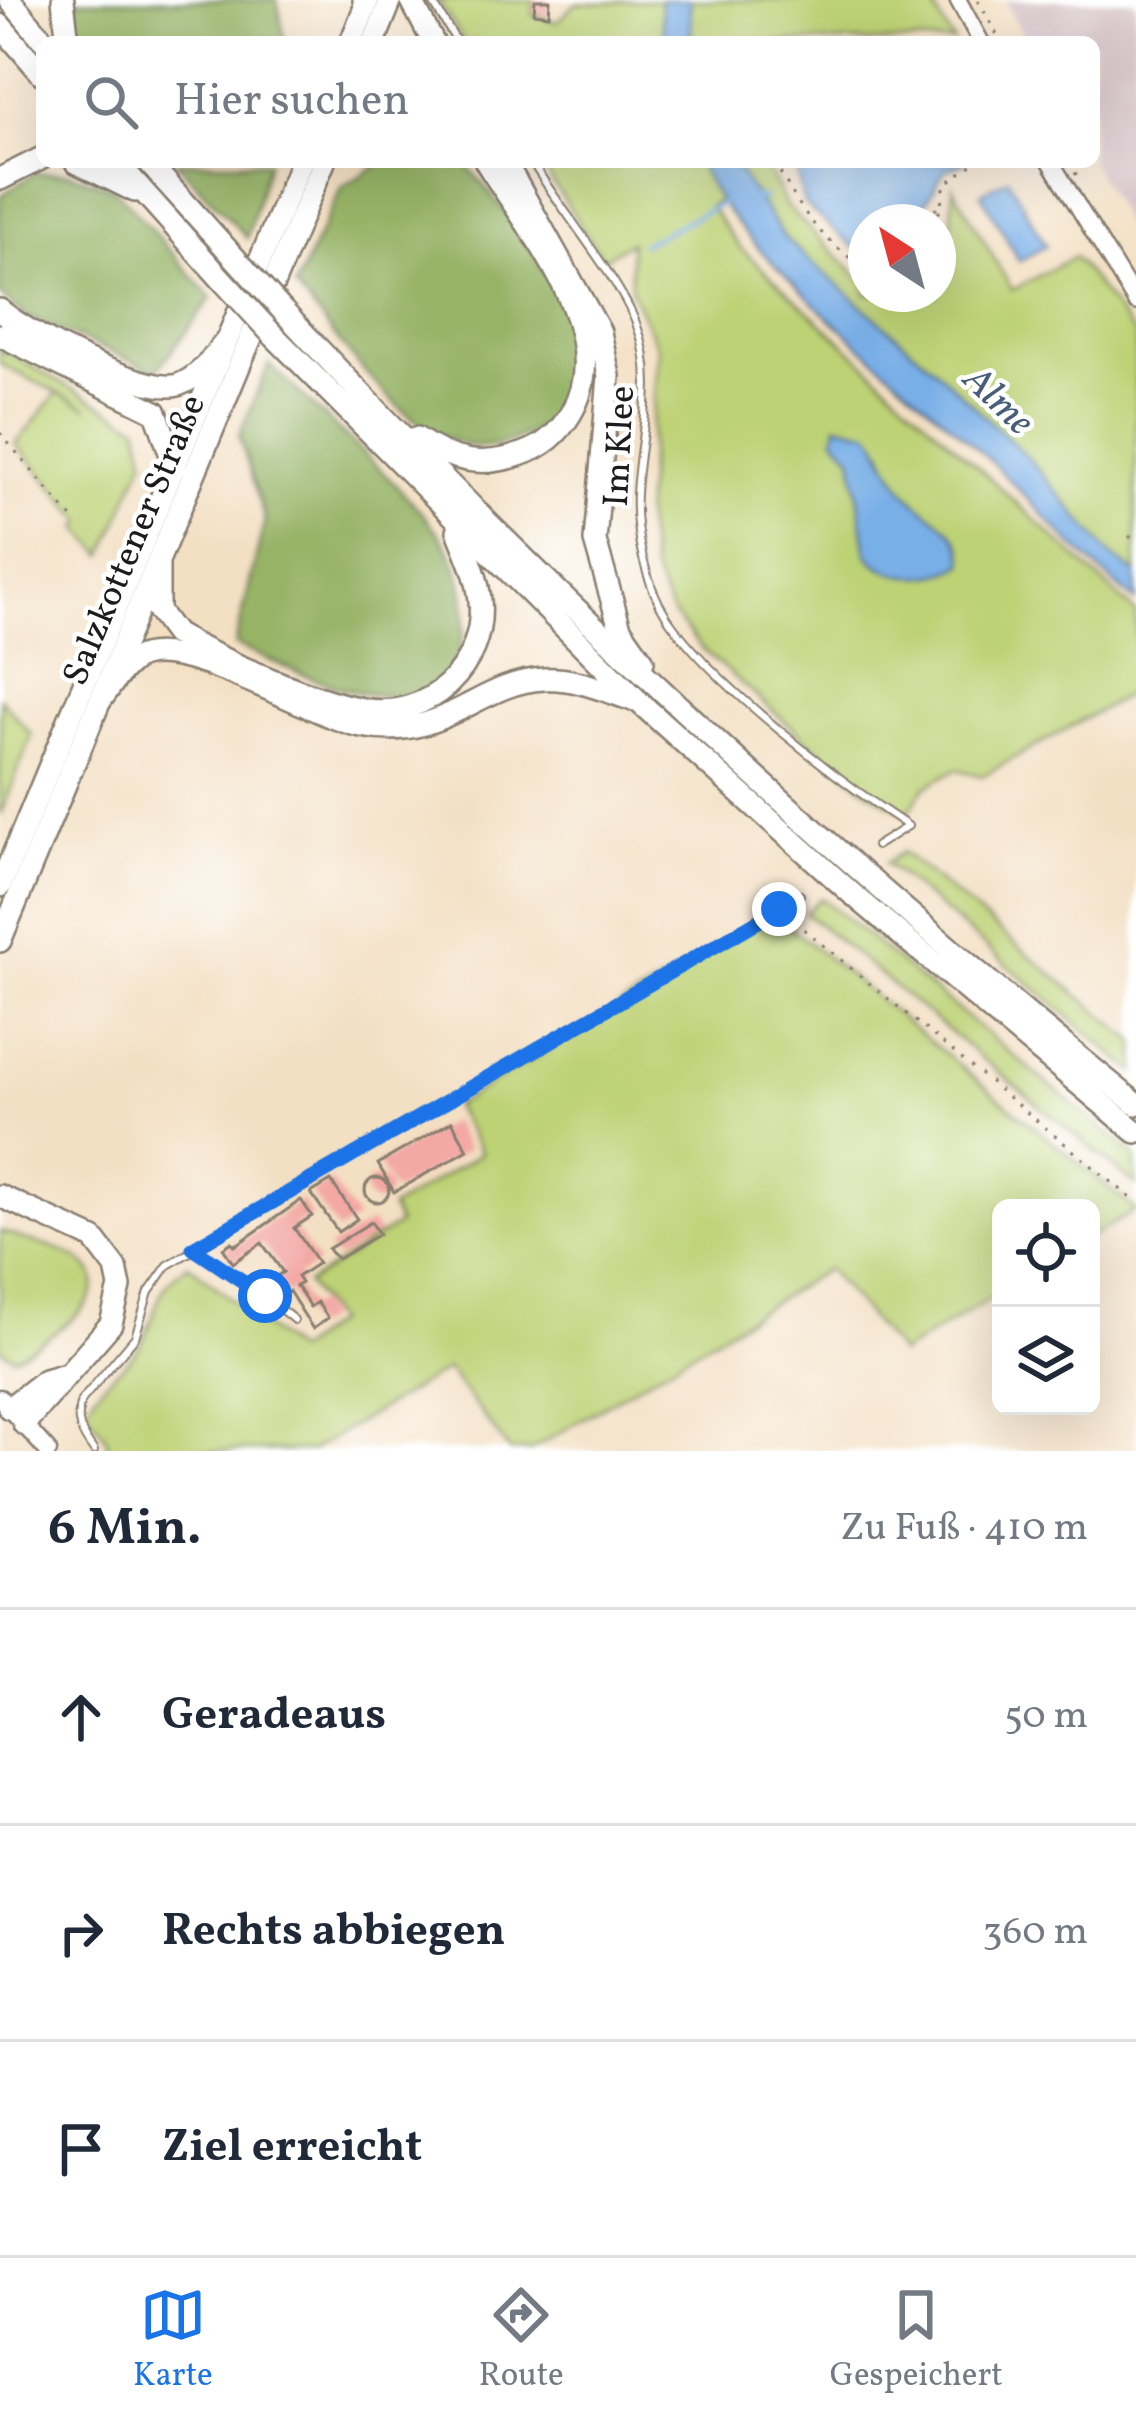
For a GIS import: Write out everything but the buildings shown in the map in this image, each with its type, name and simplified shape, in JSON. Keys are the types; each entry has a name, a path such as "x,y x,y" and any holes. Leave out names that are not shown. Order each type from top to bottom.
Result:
{"highway":[{"path":"10,0 40,36"},
{"path":"63,0 67,36"},
{"path":"377,36 392,0"},
{"path":"410,0 430,36"},
{"path":"353,36 366,2"},
{"path":"0,25 36,67"},
{"path":"0,179 36,161"},
{"path":"88,168 149,200"},
{"path":"122,168 273,335 639,702 850,892 1136,1132"},
{"path":"153,168 368,403 671,701 847,861 1136,1103"},
{"name":"Salzkottener Straße","path":"0,886 298,168"},
{"name":"Salzkottener Straße","path":"0,941 322,168"},
{"path":"368,403 439,454 484,463 530,452 550,439 576,404 587,369 573,308 490,168"},
{"path":"508,168 600,332 609,376 595,541 603,585 620,628 671,701"},
{"path":"0,310 35,333 149,386 191,380 226,341"},
{"path":"0,335 156,412 175,467"},
{"path":"158,564 158,611 175,634 336,702 366,710 395,710 439,693 472,657 481,603 475,572 453,520"},
{"path":"100,701 135,660 168,653 331,718 388,730 436,721 520,683 544,679 577,681 639,702"},
{"path":"0,1196 94,1239 116,1268 118,1307 111,1324 62,1375 45,1380 11,1410"}],"main road":[{"path":"11,1410 48,1451"}],"street":[{"path":"958,0 978,36"},
{"path":"1055,168 1136,302"}],"lane":[{"path":"430,0 453,36"},
{"name":"Im Klee","path":"536,168 636,321 650,378 635,499 647,573 666,615 698,656 858,793 908,826 876,846"},
{"path":"94,1451 76,1414 81,1401 135,1336 158,1279 193,1248 800,895"},
{"path":"193,1248 248,1282 294,1320"}],"path":[{"path":"978,0 998,36"},
{"path":"777,168 796,207 848,256"},
{"path":"942,204 945,184 968,168"},
{"path":"0,433 77,524"},
{"path":"1129,536 1136,542"},
{"path":"779,909 1136,1202"}],"shaded area":[{"path":"1005,0 1136,0 1136,245 1094,168 1100,168 1100,36 1024,36"}],"green space":[{"path":"76,0 277,0 284,36 83,36 74,14"},
{"path":"437,0 534,0 533,15 557,22 575,4 660,0 664,36 460,36"},
{"path":"690,0 929,0 950,36 691,36"},
{"path":"182,168 266,168 247,238"},
{"path":"373,168 469,168 512,221 558,296 572,334 575,371 563,403 534,430 499,445 478,447 441,436 381,390 295,287 341,188"},
{"path":"543,168 702,168 720,200 709,206 740,248 1136,613 1136,690 982,776 956,769 925,787 907,814 865,789 702,649 671,612 652,570 644,514 658,348 631,290 630,242 603,259","holes":["883,451 914,502 951,532 964,564 940,574 913,576 887,570 867,554 852,456"]},
{"path":"736,168 767,168 786,206 848,266 848,294 787,241"},
{"path":"35,173 69,173 114,188 212,298 156,371 27,317 0,295 0,196"},
{"path":"953,187 1012,290 1074,257 1136,336 1136,574 1110,554 1028,458 869,312 956,312"},
{"path":"0,349 139,426 145,458 104,555 79,528 83,521 16,444 57,393 88,408 0,364"},
{"path":"269,364 402,491 452,556 465,603 464,628 452,666 431,687 402,696 368,694 296,672 235,645 265,520 239,436"},
{"path":"0,698 32,735 0,816"},
{"path":"902,852 1136,1042 1136,1073 886,863"},
{"path":"821,898 1136,1156 1136,1185 805,913"},
{"path":"781,920 1136,1210 1100,1232 1100,1199 992,1199 992,1298 900,1354 827,1269 530,1451 510,1451 447,1369 311,1451 109,1451 106,1437 86,1410 98,1389 135,1353 167,1284 188,1264 295,1352 335,1322 307,1284 398,1224 391,1208 481,1153 454,1106 761,922"},
{"path":"0,1231 74,1257 90,1271 94,1285 77,1315 14,1357 0,1349"}],"water":[{"path":"660,0 690,0 691,36 664,36"},
{"path":"702,168 736,168 787,241 848,294 848,312 869,312 1028,458 1110,554 1136,574 1136,601 984,455 782,273 745,233"},
{"path":"795,168 952,168 944,171 925,204 848,204 848,242 804,204"},
{"path":"1008,178 1046,246 1019,261 981,193"},
{"path":"837,424 871,432 905,491 951,531 963,551 964,564 940,574 913,576 887,570 867,554 852,456 835,438"}],"waterway":[{"path":"751,198 765,198"},
{"path":"642,244 722,203"}],"route":[{"path":"265,1296 193,1248 779,909"}],"water label":[{"name":"Alme","path":"1000,399"}]}
